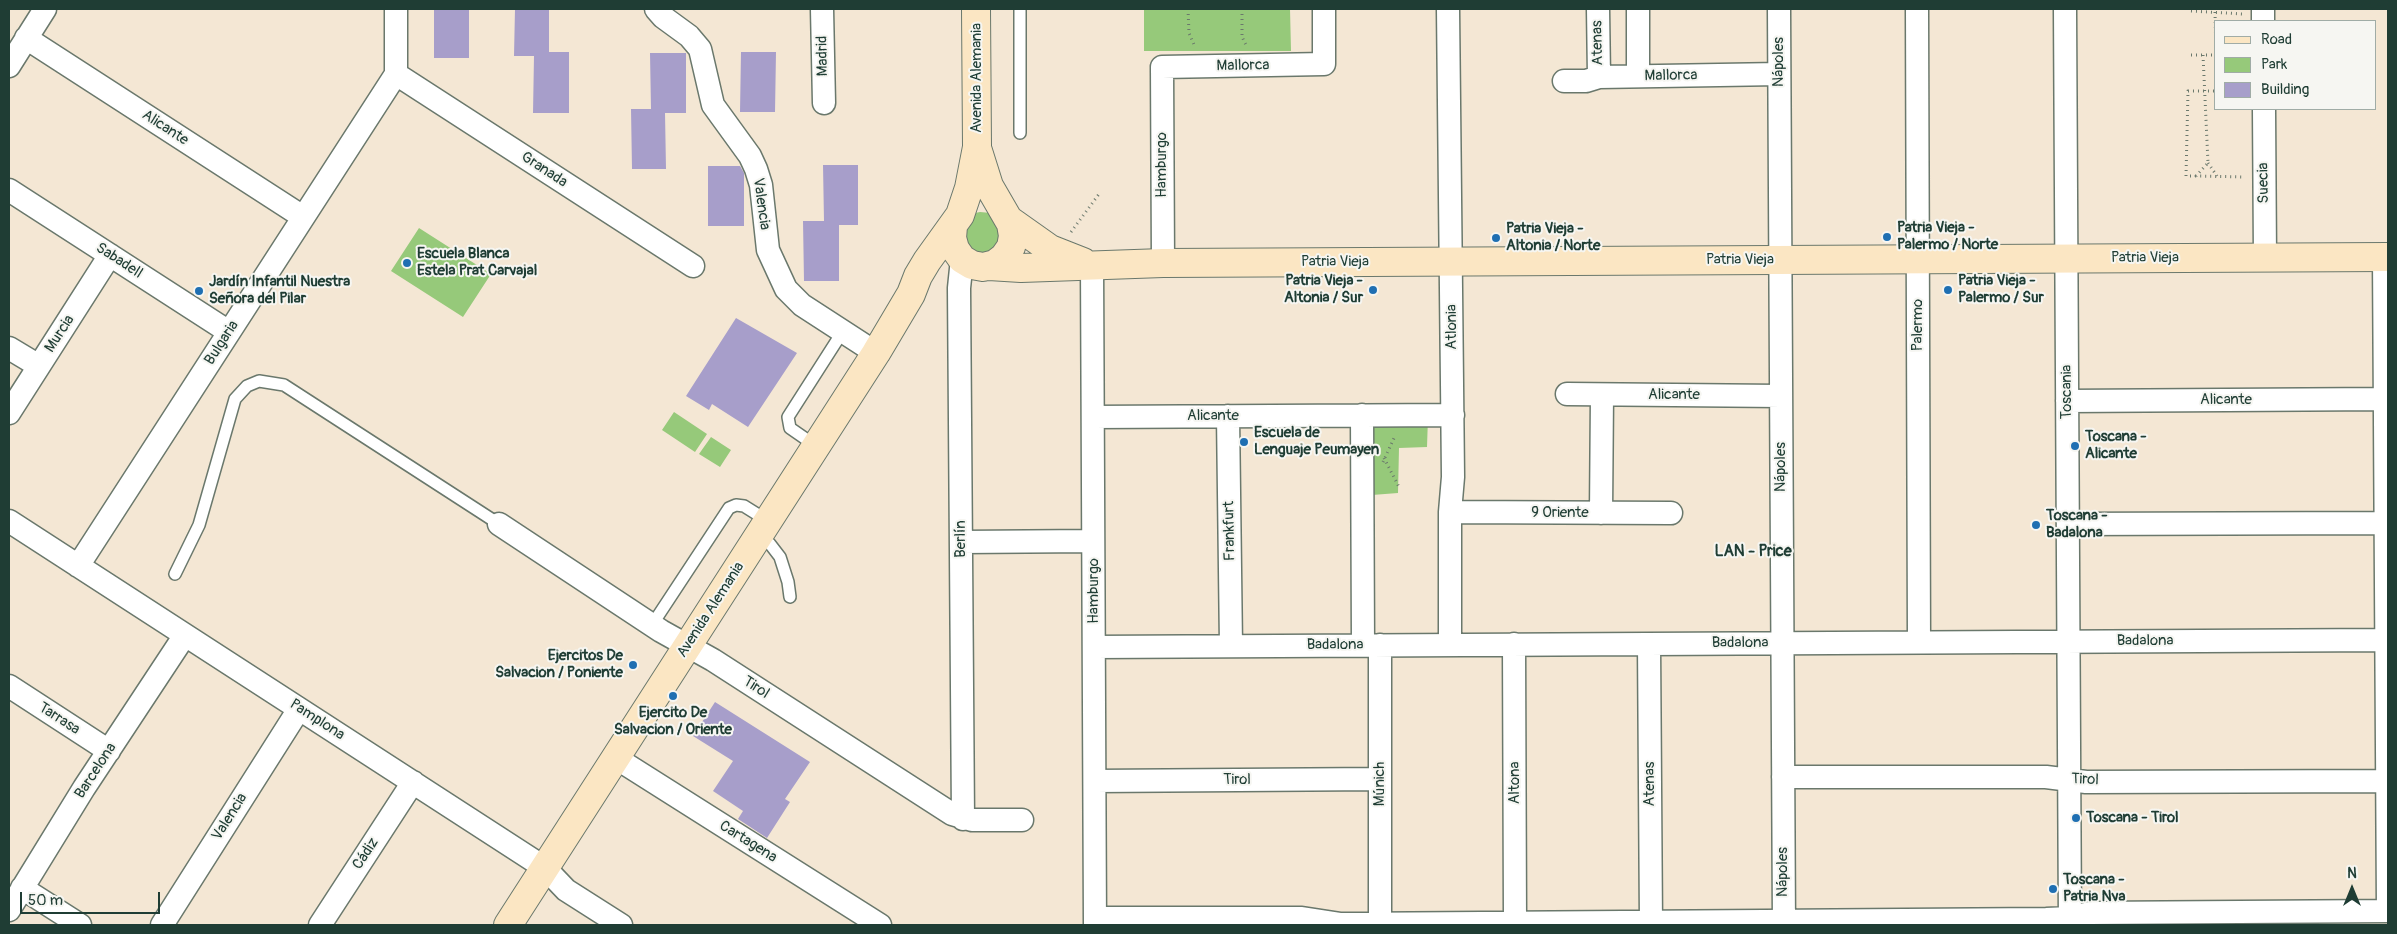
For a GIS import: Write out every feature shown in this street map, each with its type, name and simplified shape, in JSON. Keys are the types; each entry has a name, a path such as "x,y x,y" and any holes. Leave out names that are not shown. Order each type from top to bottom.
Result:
{"street":[{"path":"9,66 45,9"},
{"path":"396,9 396,74"},
{"name":"Valencia","path":"656,9 689,36 700,49 713,105 750,156 761,185 768,250 782,282 796,300 876,353"},
{"name":"Madrid","path":"822,9 824,103"},
{"name":"Avenida Alemania","path":"912,294 930,279 962,259 952,244 956,220 969,188 978,147 976,9"},
{"name":"Mallorca","path":"1162,67 1324,64 1324,9"},
{"name":"Atlonia","path":"1448,9 1453,414 1453,477 1450,512 1450,644"},
{"name":"Atenas","path":"1598,9 1599,77"},
{"path":"1638,9 1638,76"},
{"name":"Nápoles","path":"1779,9 1784,922"},
{"name":"Palermo","path":"1917,9 1919,642"},
{"name":"Toscania","path":"2065,9 2070,922"},
{"name":"Alicante","path":"26,38 303,217"},
{"name":"Hamburgo","path":"1162,67 1163,263"},
{"name":"Bulgaria","path":"78,566 396,74"},
{"name":"Granada","path":"396,74 693,266"},
{"name":"Mallorca","path":"1564,81 1586,81 1599,77 1779,74"},
{"name":"Suecia","path":"2264,110 2265,258"},
{"name":"Avenida Alemania","path":"978,147 989,186 1006,217 1013,236 1011,247 1004,257 989,266"},
{"name":"Sabadell","path":"9,190 229,332"},
{"path":"956,220 978,206 991,207 1006,217"},
{"name":"Patria Vieja","path":"1006,217 1050,248 1092,264"},
{"name":"Avenida Alemania","path":"508,925 876,353 912,294 922,268 956,220"},
{"name":"Murcia","path":"9,412 110,255"},
{"path":"1095,922 1302,918 1338,925 1380,922 1461,923 1515,921 1651,923 2070,922 2090,913 2388,911 2386,257"},
{"name":"Patria Vieja","path":"989,266 1058,267 1092,264 1163,263 2386,257"},
{"path":"962,259 978,266 989,266"},
{"name":"Berlín","path":"962,259 959,288 963,819"},
{"name":"Hamburgo","path":"1092,264 1095,922"},
{"path":"9,348 38,366"},
{"name":"Alicante","path":"1567,394 1781,396"},
{"path":"1601,513 1602,395"},
{"name":"Alicante","path":"2067,400 2385,399"},
{"name":"Alicante","path":"1093,417 1453,414"},
{"name":"Múnich","path":"1362,415 1371,645 1380,779 1380,922"},
{"name":"Frankfurt","path":"1228,416 1231,646"},
{"name":"9 Oriente","path":"1450,512 1671,514"},
{"name":"Pamplona","path":"9,521 545,868 566,890 621,925"},
{"path":"2068,524 2386,522"},
{"name":"Tirol","path":"499,524 652,625 952,814 963,819 981,821 1022,820"},
{"path":"961,542 1093,541"},
{"name":"Barcelona","path":"9,910 185,635"},
{"name":"Badalona","path":"1094,647 2386,640"},
{"name":"Altona","path":"1514,644 1515,921"},
{"name":"Atenas","path":"1649,644 1651,923"},
{"name":"Tarrasa","path":"9,686 109,751"},
{"name":"Valencia","path":"162,925 299,708"},
{"name":"Cartagena","path":"616,758 880,925"},
{"name":"Tirol","path":"1783,778 2046,778 2086,782 2387,781"},
{"name":"Tirol","path":"1095,781 1380,779"},
{"name":"Cádiz","path":"320,925 413,782"},
{"path":"22,888 80,925"}],"lane":[{"path":"1020,9 1020,133"},
{"path":"816,446 790,428 788,417 843,331"},
{"path":"175,574 199,525 235,399 247,386 259,382 284,385 499,524"},
{"path":"652,625 729,508 736,505 744,506 763,529 770,544 780,557 788,582 790,597"}],"path":[{"path":"1188,9 1189,33 1203,66"},
{"path":"1242,9 1242,37 1257,65"},
{"path":"2191,11 2205,10 2263,15"},
{"path":"2215,12 2215,20"},
{"path":"2191,55 2214,55"},
{"path":"2203,55 2208,163 2217,176"},
{"path":"2214,91 2188,91 2186,176 2264,177"},
{"path":"2196,176 2208,163"},
{"path":"1071,232 1099,194"}],"green space":[{"path":"1144,9 1290,9 1291,51 1144,51"},
{"path":"975,213 991,213 1005,240 981,259 959,239"},
{"path":"419,228 491,274 463,317 391,271"},
{"path":"674,412 707,434 695,452 662,430"},
{"path":"1428,417 1427,447 1399,448 1398,493 1372,495 1370,423"},
{"path":"711,437 731,450 720,467 699,454"}],"building":[{"path":"434,9 469,9 469,58 434,58"},
{"path":"515,9 549,9 549,52 569,52 569,113 533,113 534,56 514,56"},
{"path":"741,52 776,52 775,112 740,112"},
{"path":"650,53 686,53 686,113 665,113 666,169 632,169 631,109 651,109"},
{"path":"823,165 858,165 858,225 839,225 839,281 804,281 803,221 824,221"},
{"path":"708,166 740,166 744,173 744,226 708,226"},
{"path":"736,318 797,353 748,427 712,404 709,410 686,396"},
{"path":"715,702 810,762 785,799 790,802 767,838 738,819 743,811 713,791 733,761 693,736"}],"place":[{"name":"Patria Vieja - Palermo / Norte","path":"1887,237"},
{"name":"Patria Vieja - Altonia / Norte","path":"1496,238"},
{"name":"Escuela Blanca Estela Prat Carvajal","path":"407,263"},
{"name":"Patria Vieja - Altonia / Sur","path":"1373,290"},
{"name":"Patria Vieja - Palermo / Sur","path":"1948,290"},
{"name":"Jardín Infantil Nuestra Señora del Pilar","path":"199,291"},
{"name":"Escuela de Lenguaje Peumayen","path":"1244,442"},
{"name":"Toscana - Alicante","path":"2075,446"},
{"name":"Toscana - Badalona","path":"2036,525"},
{"name":"Ejercitos De Salvacion / Poniente","path":"633,665"},
{"name":"Ejercito De Salvacion / Oriente","path":"673,696"},
{"name":"Toscana - Tirol","path":"2076,818"},
{"name":"Toscana - Patria Nva","path":"2053,889"}],"district":[{"name":"LAN - Price","path":"1753,552"}]}
